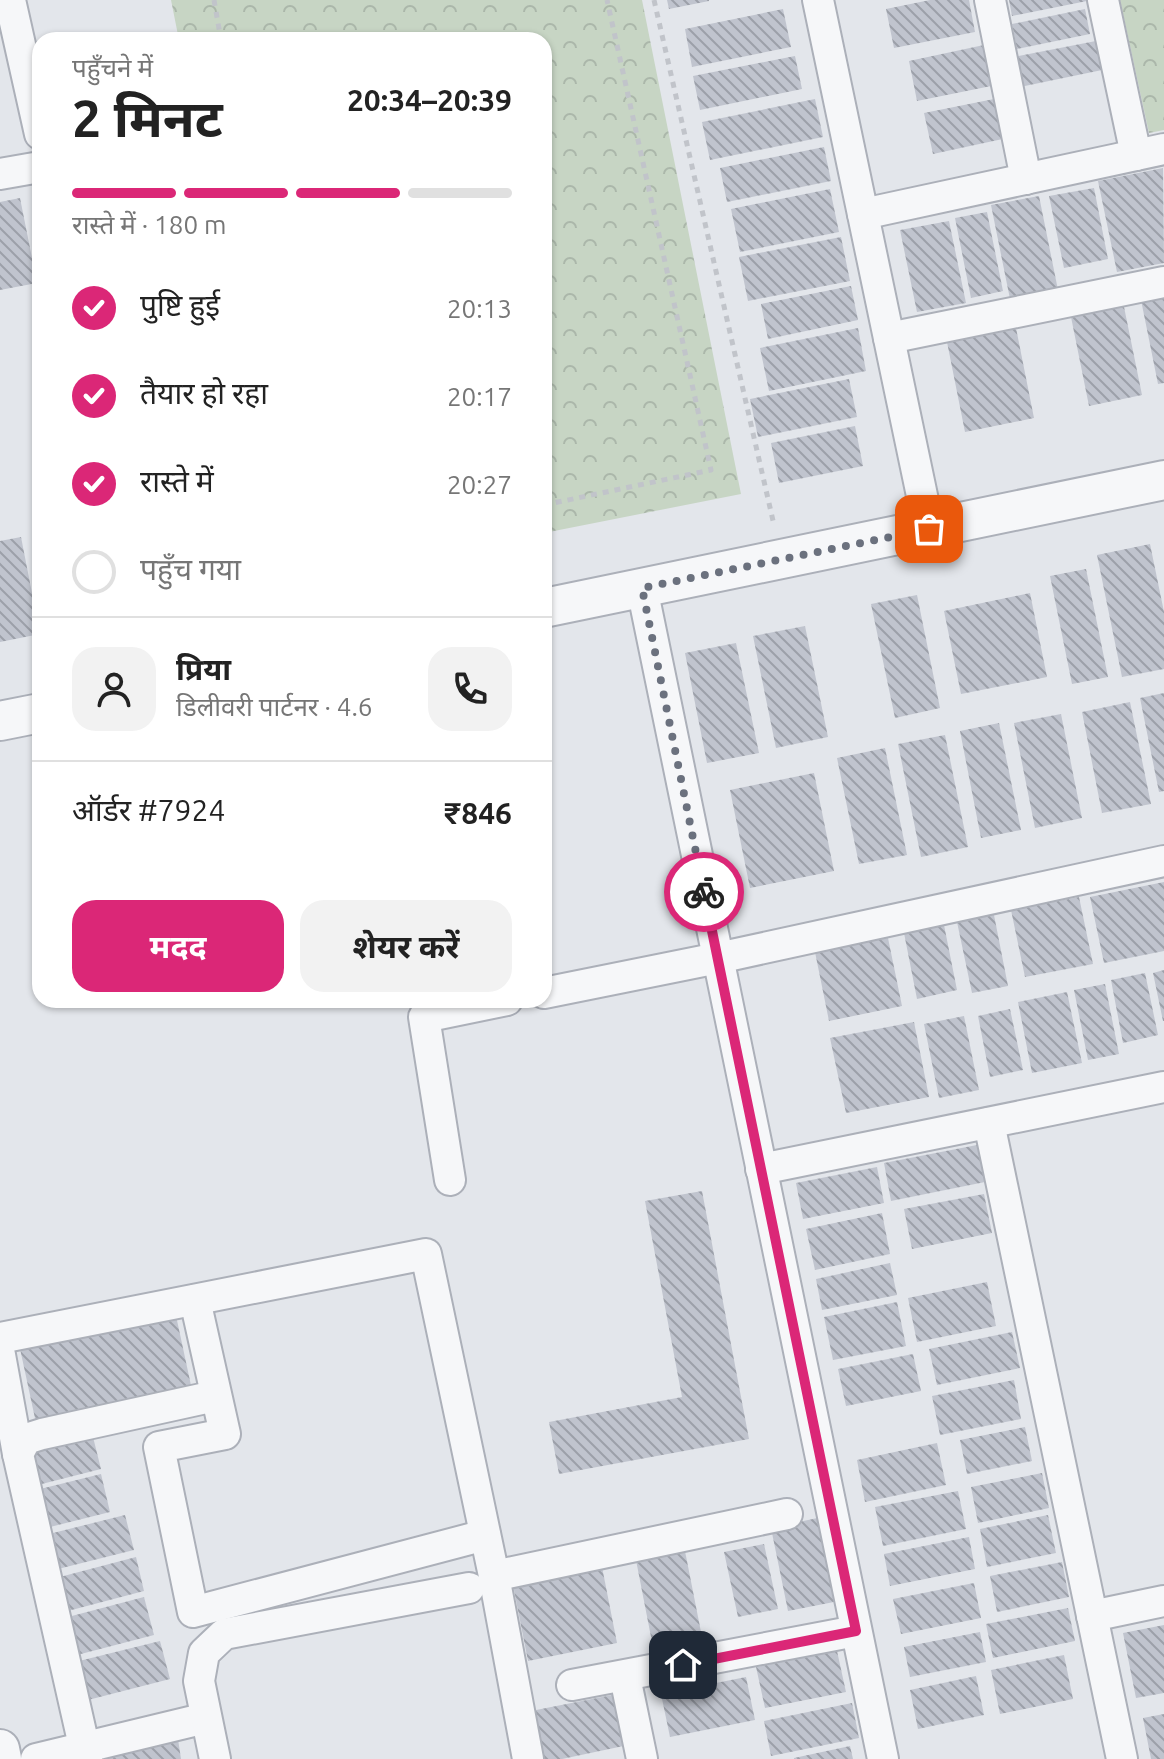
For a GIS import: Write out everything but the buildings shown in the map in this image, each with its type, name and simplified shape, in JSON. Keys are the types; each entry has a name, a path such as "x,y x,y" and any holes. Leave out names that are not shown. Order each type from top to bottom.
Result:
{"street":[{"path":"818,0 929,529"},
{"path":"990,0 1026,179"},
{"path":"863,214 1150,152 1103,0"},
{"path":"7,6 32,103"},
{"path":"0,174 32,168"},
{"path":"889,338 1164,282"},
{"path":"552,606 1164,480"},
{"path":"642,588 883,1759"},
{"path":"0,721 32,715"},
{"path":"552,991 1164,861"},
{"path":"450,1180 424,1017 468,1008"},
{"path":"761,1169 1164,1087"},
{"path":"989,1123 1122,1759"},
{"path":"0,1338 426,1254 485,1535 481,1582 528,1759"},
{"path":"195,1300 225,1434 159,1447 193,1612 485,1535"},
{"path":"0,1355 18,1454 86,1753"},
{"path":"18,1454 26,1439 42,1434 215,1396"},
{"path":"215,1759 199,1681 204,1653 224,1634 481,1582 787,1514"},
{"path":"1092,1616 1164,1601"},
{"path":"572,1685 856,1631"},
{"path":"625,1677 642,1759"},
{"path":"36,1759 86,1753 206,1718"},
{"path":"0,1749 2,1759"}],"path":[{"path":"214,0 220,32"},
{"path":"552,503 711,470 607,0"},
{"path":"654,0 782,559"}],"green space":[{"path":"171,0 642,0 741,494 552,531 552,32 177,32"},
{"path":"1120,0 1164,0 1164,130 1149,133"}],"way so far":[{"path":"704,892 642,588 929,529"}],"route":[{"path":"683,1665 856,1631 704,892"}]}
